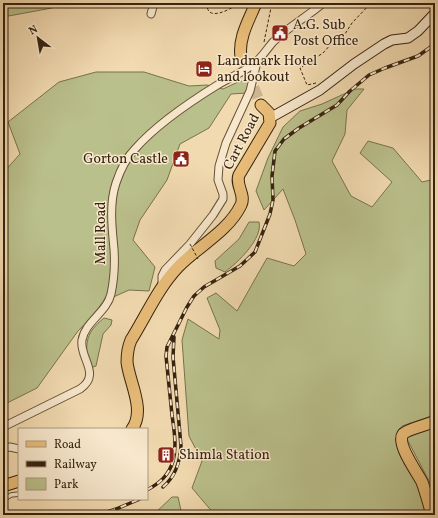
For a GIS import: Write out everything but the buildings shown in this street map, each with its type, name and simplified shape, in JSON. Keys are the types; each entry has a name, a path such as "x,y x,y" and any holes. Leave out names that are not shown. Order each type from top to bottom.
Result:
{"main road":[{"path":"241,57 241,38 256,3"},
{"name":"Cart Road","path":"132,428 137,411 137,403 128,365 131,340 162,287 178,267 220,231 241,205 242,199 238,181 239,175 270,124 270,118 320,90 354,64 384,44 392,40 408,38 418,31 435,13"},
{"path":"261,104 267,111 270,118"},
{"path":"432,515 422,482 405,451 402,435 406,431 435,421"},
{"path":"3,486 18,481"}],"street":[{"path":"151,14 154,3"},
{"name":"Mall Road","path":"3,427 80,389 88,381 89,370 81,341 84,332 111,296 114,271 112,214 113,196 119,175 135,149 166,122 210,89 240,74 258,60 278,38 323,3"},
{"path":"162,287 162,274 190,244 213,215 223,199 224,194 218,180 219,166 226,143 250,91 258,60"},
{"path":"3,448 10,447 18,449"}],"lane":[{"path":"3,500 11,495 18,494"}],"path":[{"path":"207,3 207,7 210,12 216,14 230,10 240,3"},
{"path":"258,60 272,3"},
{"path":"319,82 307,85 300,68 323,53 332,43 344,34 371,3"},
{"path":"190,244 198,259"}],"green space":[{"path":"3,3 60,3 52,8 3,17"},
{"path":"96,72 144,72 189,86 207,85 223,89 238,82 249,80 247,93 231,94 209,128 180,144 167,180 140,220 133,240 155,267 149,291 129,290 109,299 78,331 37,388 3,405 3,173 20,154 8,122 59,82"},
{"path":"355,89 364,89 347,110 345,134 332,161 351,196 372,207 392,182 360,153 368,141 393,148 422,182 435,179 435,415 402,426 397,440 420,487 426,515 215,515 192,488 202,461 189,436 182,340 188,319 219,339 220,330 207,298 216,293 237,311 267,258 294,266 306,254 283,189 264,210 256,191 268,158 283,127 300,111 322,104"},
{"path":"249,222 259,222 259,229 257,236 248,250 225,272 216,268 215,261 239,239"},
{"path":"104,318 112,320 111,325 103,334 96,366 93,367 87,363 88,338 98,323"},
{"path":"435,427 435,496 429,481 407,439 410,433"},
{"path":"172,497 178,497 182,515 153,515"}],"tunnel":[{"path":"241,57 261,105"}],"railway":[{"path":"148,489 160,481 169,470 173,461 175,450 166,356 167,347 194,296 204,287 240,266 255,252 270,214 273,200 272,176 275,151 284,139 337,105 350,91 369,75 418,56 435,44"},
{"path":"163,487 174,473 180,458 181,446 173,357 174,337"},
{"path":"98,515 138,500"}],"place":[{"name":"A.G. Sub Post Office","path":"280,33"},
{"name":"Landmark Hotel and lookout","path":"204,69"},
{"name":"Gorton Castle","path":"181,159"},
{"name":"Shimla Station","path":"166,455"}]}
